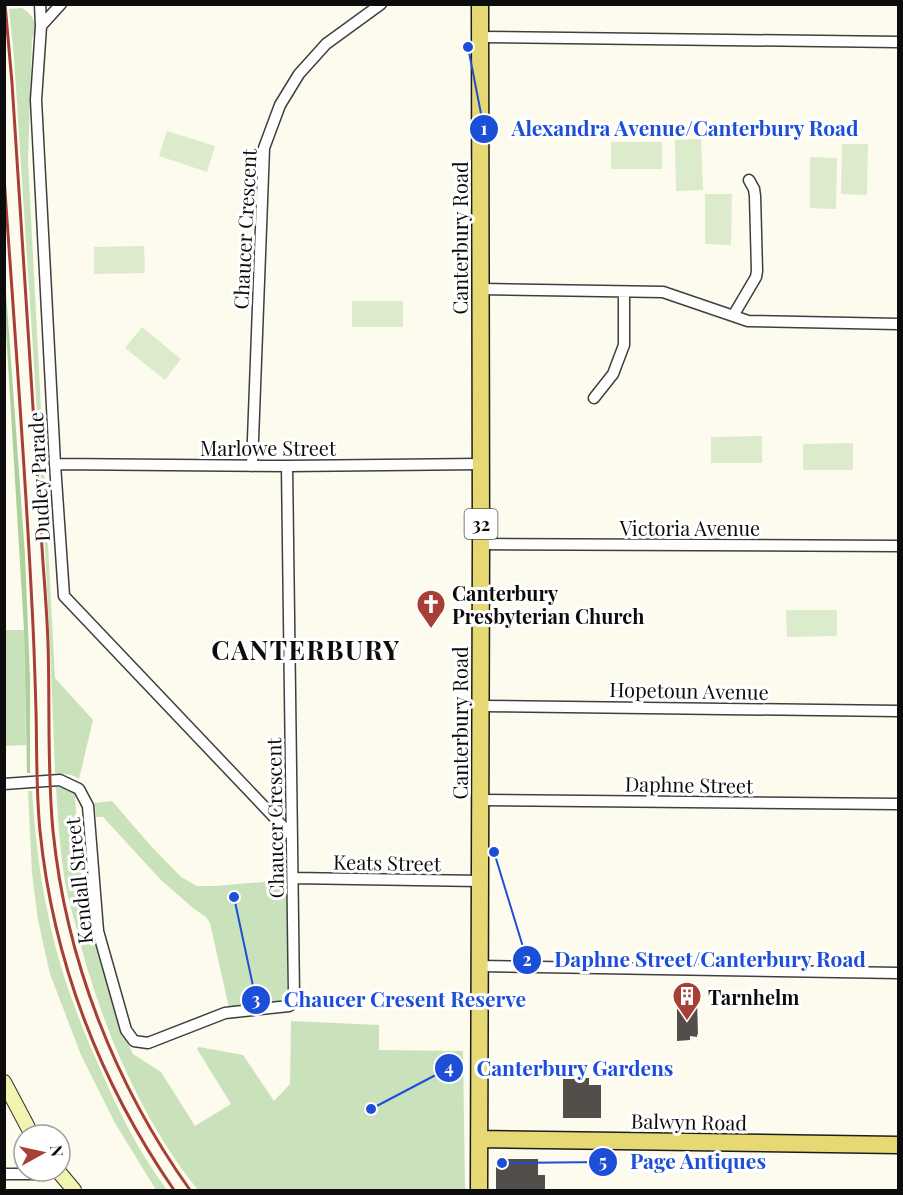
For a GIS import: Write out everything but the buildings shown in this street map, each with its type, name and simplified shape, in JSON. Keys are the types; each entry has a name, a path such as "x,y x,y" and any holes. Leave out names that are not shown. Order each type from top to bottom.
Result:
{"main road":[{"name":"Canterbury Road","path":"479,1191 480,4"},
{"name":"Balwyn Road","path":"479,1139 898,1145"}],"street":[{"name":"Dudley Parade","path":"40,4 41,26 36,100 64,596 292,836"},
{"path":"41,26 61,4"},
{"name":"Chaucer Crescent","path":"252,466 264,148 280,105 299,74 326,44 381,4"},
{"path":"480,36 898,42"},
{"path":"733,316 753,285 757,271 756,203 754,189 749,180"},
{"path":"481,289 663,292 748,321 898,324"},
{"path":"594,398 613,374 624,345 624,292"},
{"name":"Marlowe Street","path":"55,464 252,466 481,464"},
{"name":"Chaucer Crescent","path":"134,1041 148,1043 225,1012 289,1006 293,1003 287,466"},
{"name":"Victoria Avenue","path":"481,544 898,546"},
{"name":"Hopetoun Avenue","path":"480,706 898,711"},
{"name":"Kendall Street","path":"4,784 60,780 79,789 88,806 98,931 126,1030 134,1041"},
{"name":"Daphne Street","path":"480,800 898,804"},
{"name":"Keats Street","path":"293,878 480,881"},
{"path":"480,966 898,973"},
{"path":"4,1082 26,1123"}],"green space":[{"path":"22,8 32,18 37,30 32,38 28,160 55,678 93,720 79,779 72,775 55,773 37,415 9,9"},
{"path":"167,131 215,146 207,172 159,156"},
{"path":"701,139 703,190 676,191 675,140"},
{"path":"611,142 662,142 662,169 611,169"},
{"path":"842,144 868,144 867,195 841,194"},
{"path":"810,157 837,158 836,209 810,208"},
{"path":"705,194 732,194 731,245 705,244"},
{"path":"144,246 145,273 94,274 94,247"},
{"path":"4,264 25,555 30,679 30,773 27,773 24,630"},
{"path":"352,301 403,301 403,327 352,327"},
{"path":"142,327 181,359 165,380 125,348"},
{"path":"762,436 762,463 711,463 711,437"},
{"path":"853,443 853,470 803,470 803,444"},
{"path":"786,610 837,610 837,636 787,637"},
{"path":"4,630 24,630 26,745 5,746"},
{"path":"56,787 76,794 84,898 124,1036 133,1054 161,1072 195,1126 231,1104 197,1049 199,1047 243,1055 274,1101 290,1084 291,1021 379,1025 379,1050 463,1051 465,1190 198,1190 157,1131 139,1098 123,1065 96,996 65,882"},
{"path":"28,791 32,791 42,883 48,914 69,991 91,1048 121,1114 147,1161 167,1190 156,1190 115,1123 81,1055 50,974 38,920 32,873"},
{"path":"112,801 181,877 197,886 287,880 287,998 284,1002 229,1008 210,923 206,917 161,880 103,817 96,817 94,803"}],"railway":[{"path":"5,4 47,613 51,808 60,879 69,927 98,1020 139,1108 163,1150 190,1190"},
{"path":"4,177 29,552 37,786 46,879 56,927 84,1019 124,1107 174,1190"}],"place":[{"name":"Alexandra Avenue/Canterbury Road","path":"468,47"},
{"name":"Canterbury Presbyterian Church","path":"431,630"},
{"name":"Daphne Street/Canterbury Road","path":"494,852"},
{"name":"Chaucer Cresent Reserve","path":"234,897"},
{"name":"Tarnhelm","path":"687,1022"},
{"name":"Canterbury Gardens","path":"371,1109"},
{"name":"Page Antiques","path":"502,1163"}],"district":[{"name":"CANTERBURY","path":"306,649"}]}
